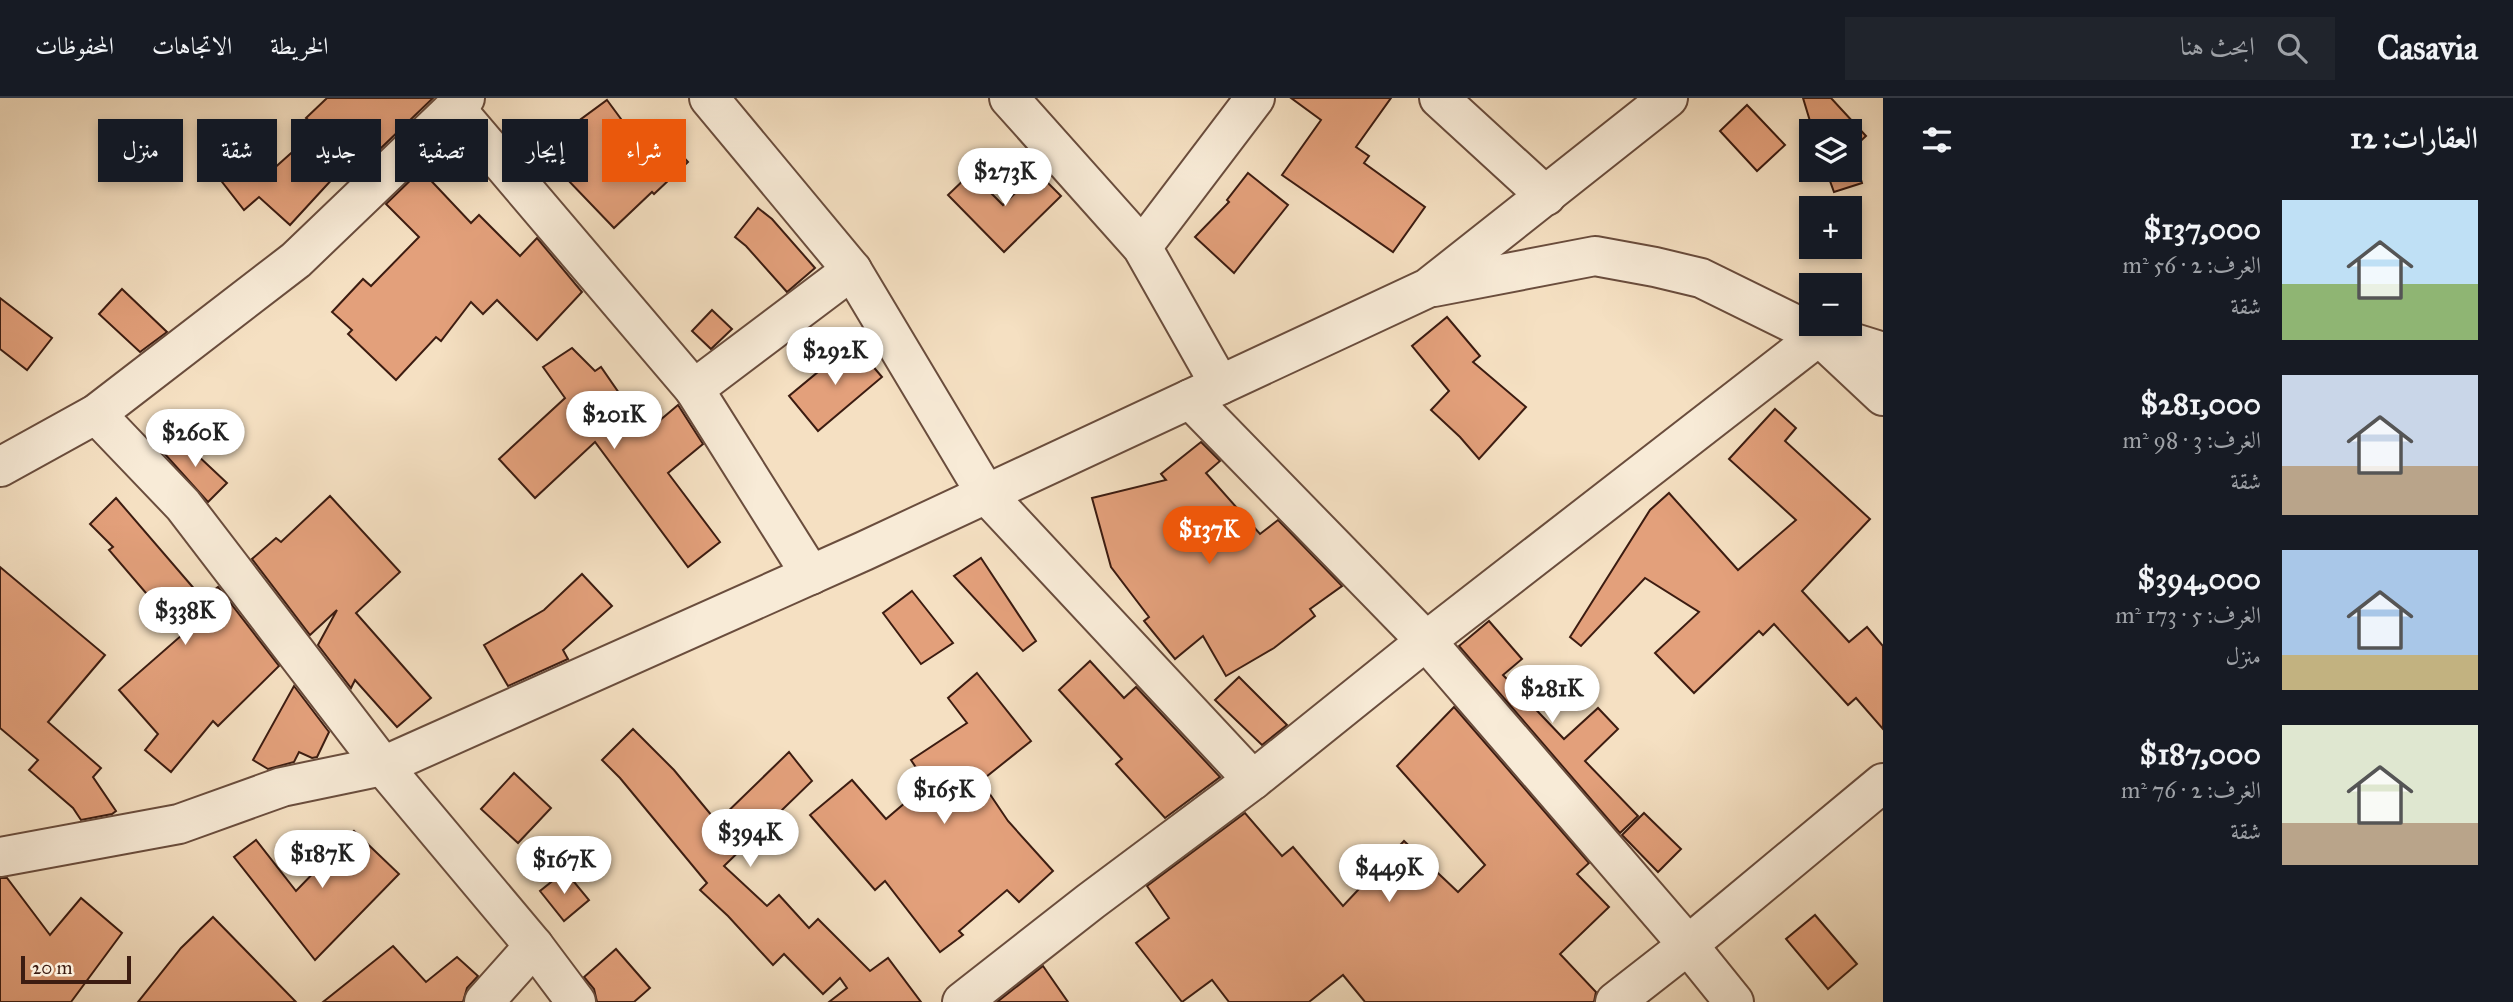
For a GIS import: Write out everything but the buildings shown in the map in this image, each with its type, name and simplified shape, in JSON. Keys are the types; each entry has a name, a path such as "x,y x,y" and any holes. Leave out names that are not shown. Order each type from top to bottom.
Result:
{"street":[{"path":"709,98 852,270 986,494 1253,780"},
{"path":"1009,98 1142,247 1205,392 1426,641 1734,1002"},
{"path":"1142,247 1255,98"},
{"path":"1439,98 1546,196"},
{"path":"0,858 179,824 282,788 383,766 811,575 1429,288 1668,98"},
{"path":"0,467 96,414 296,260 460,103 694,388 811,575"},
{"path":"1429,288 1595,256 1701,278 1799,326"},
{"path":"694,388 852,270"},
{"path":"962,1002 1253,780 1803,336"},
{"path":"1815,336 1883,396"},
{"path":"1827,336 1883,352"},
{"path":"96,414 183,505 383,766 534,946 576,1002"},
{"path":"1615,1002 1883,783"},
{"path":"484,1002 534,946"}]}
